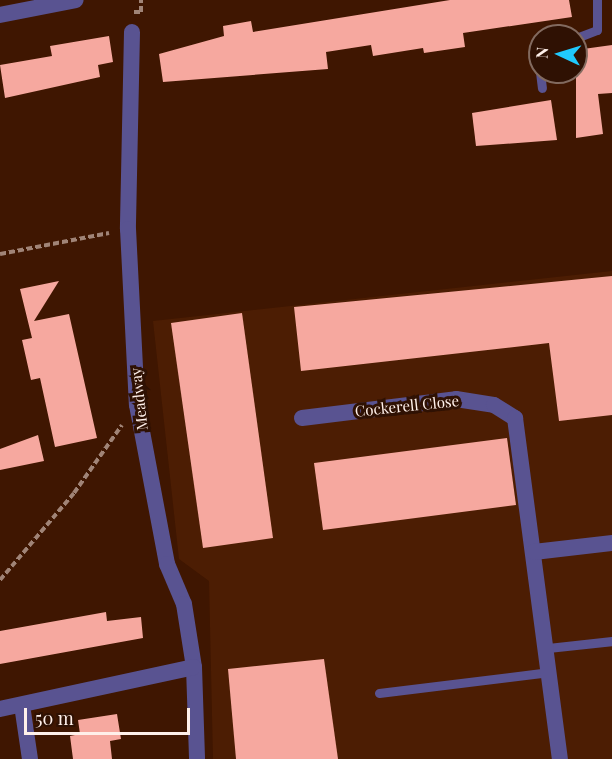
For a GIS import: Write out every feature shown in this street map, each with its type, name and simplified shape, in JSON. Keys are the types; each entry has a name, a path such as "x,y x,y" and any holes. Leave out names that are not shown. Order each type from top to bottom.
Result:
{"street":[{"path":"0,15 76,0"},
{"name":"Meadway","path":"132,32 128,229 137,405 166,564 184,604 194,667 197,759"},
{"name":"Cockerell Close","path":"302,418 456,399 506,410 520,428 560,759"},
{"path":"534,552 612,543"},
{"path":"0,709 194,667"},
{"path":"22,705 30,759"}],"lane":[{"path":"588,33 597,30 597,0"},
{"path":"542,84 542,88"},
{"path":"548,648 612,641"},
{"path":"379,693 550,672"}],"path":[{"path":"0,254 128,229"},
{"path":"0,580 74,493 137,405"}],"shaded area":[{"path":"612,271 612,759 213,759 209,581 179,559 153,321"}],"building":[{"path":"450,0 569,0 572,17 463,33 465,47 424,53 423,48 373,56 371,45 326,52 328,69 163,82 159,54 224,36 223,26 251,21 253,32"},
{"path":"109,36 113,62 98,65 100,77 5,98 0,65 52,56 50,46"},
{"path":"612,45 612,93 598,94 603,134 576,138 576,84 588,84 588,48"},
{"path":"551,100 557,140 476,146 472,113"},
{"path":"612,276 612,415 559,421 549,343 301,371 294,307"},
{"path":"59,281 34,321 69,314 97,438 55,447 40,378 31,380 22,340 32,338 20,289"},
{"path":"242,313 273,538 203,548 171,323"},
{"path":"38,435 44,461 0,470 0,449"},
{"path":"507,438 516,505 323,530 314,463"},
{"path":"106,612 107,621 141,617 143,638 0,664 0,631"},
{"path":"324,659 338,759 236,759 228,669"},
{"path":"117,714 121,739 110,741 112,759 73,759 70,736 80,734 78,720"}]}
